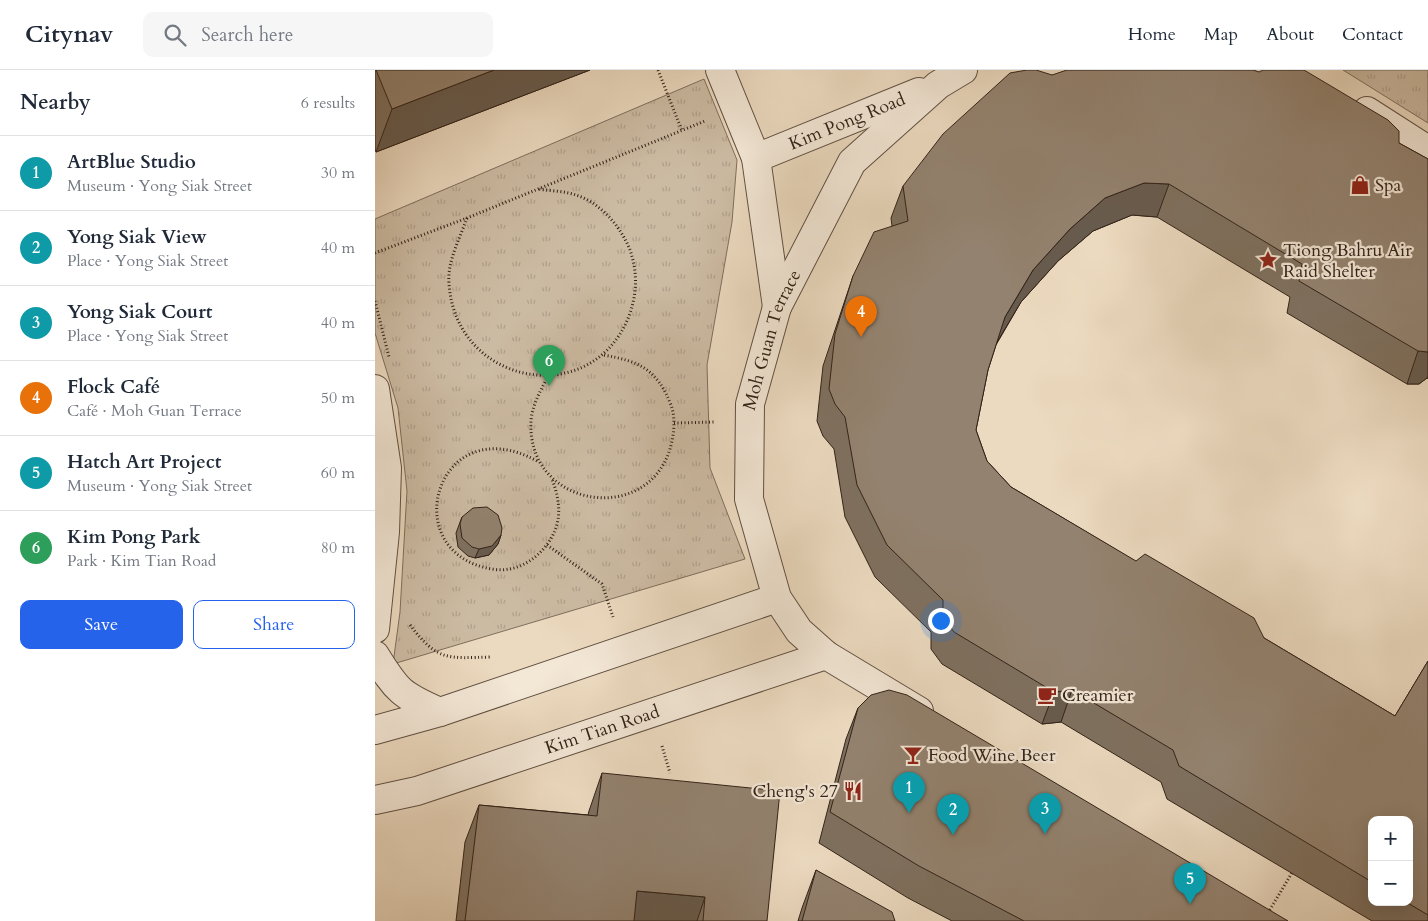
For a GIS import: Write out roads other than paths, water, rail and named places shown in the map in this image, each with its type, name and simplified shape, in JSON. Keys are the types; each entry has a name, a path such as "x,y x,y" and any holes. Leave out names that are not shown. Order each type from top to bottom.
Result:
{"street":[{"path":"720,70 756,158 777,308"},
{"name":"Moh Guan Terrace","path":"936,722 826,655 799,631 777,598 749,499 749,421 750,404 777,308 852,162 938,85 963,70"},
{"name":"Kim Pong Road","path":"756,158 938,85"},
{"path":"1343,95 1428,150"},
{"path":"375,388 387,468 385,532 375,629"},
{"path":"375,730 440,712 777,598"},
{"path":"375,655 393,685 410,699 440,712"},
{"name":"Kim Tian Road","path":"375,800 417,791 826,655"}],"place":[{"name":"Spa","path":"1360,185"},
{"name":"Tiong Bahru Air Raid Shelter","path":"1268,260"},
{"name":"Flock Café","path":"861,337"},
{"name":"Kim Pong Park","path":"549,386"},
{"name":"Creamier","path":"1047,695"},
{"name":"Food Wine Beer","path":"913,755"},
{"name":"Cheng's 27","path":"853,791"},
{"name":"ArtBlue Studio","path":"909,813"},
{"name":"Yong Siak Court","path":"1045,834"},
{"name":"Yong Siak View","path":"953,835"},
{"name":"Hatch Art Project","path":"1190,904"}]}
